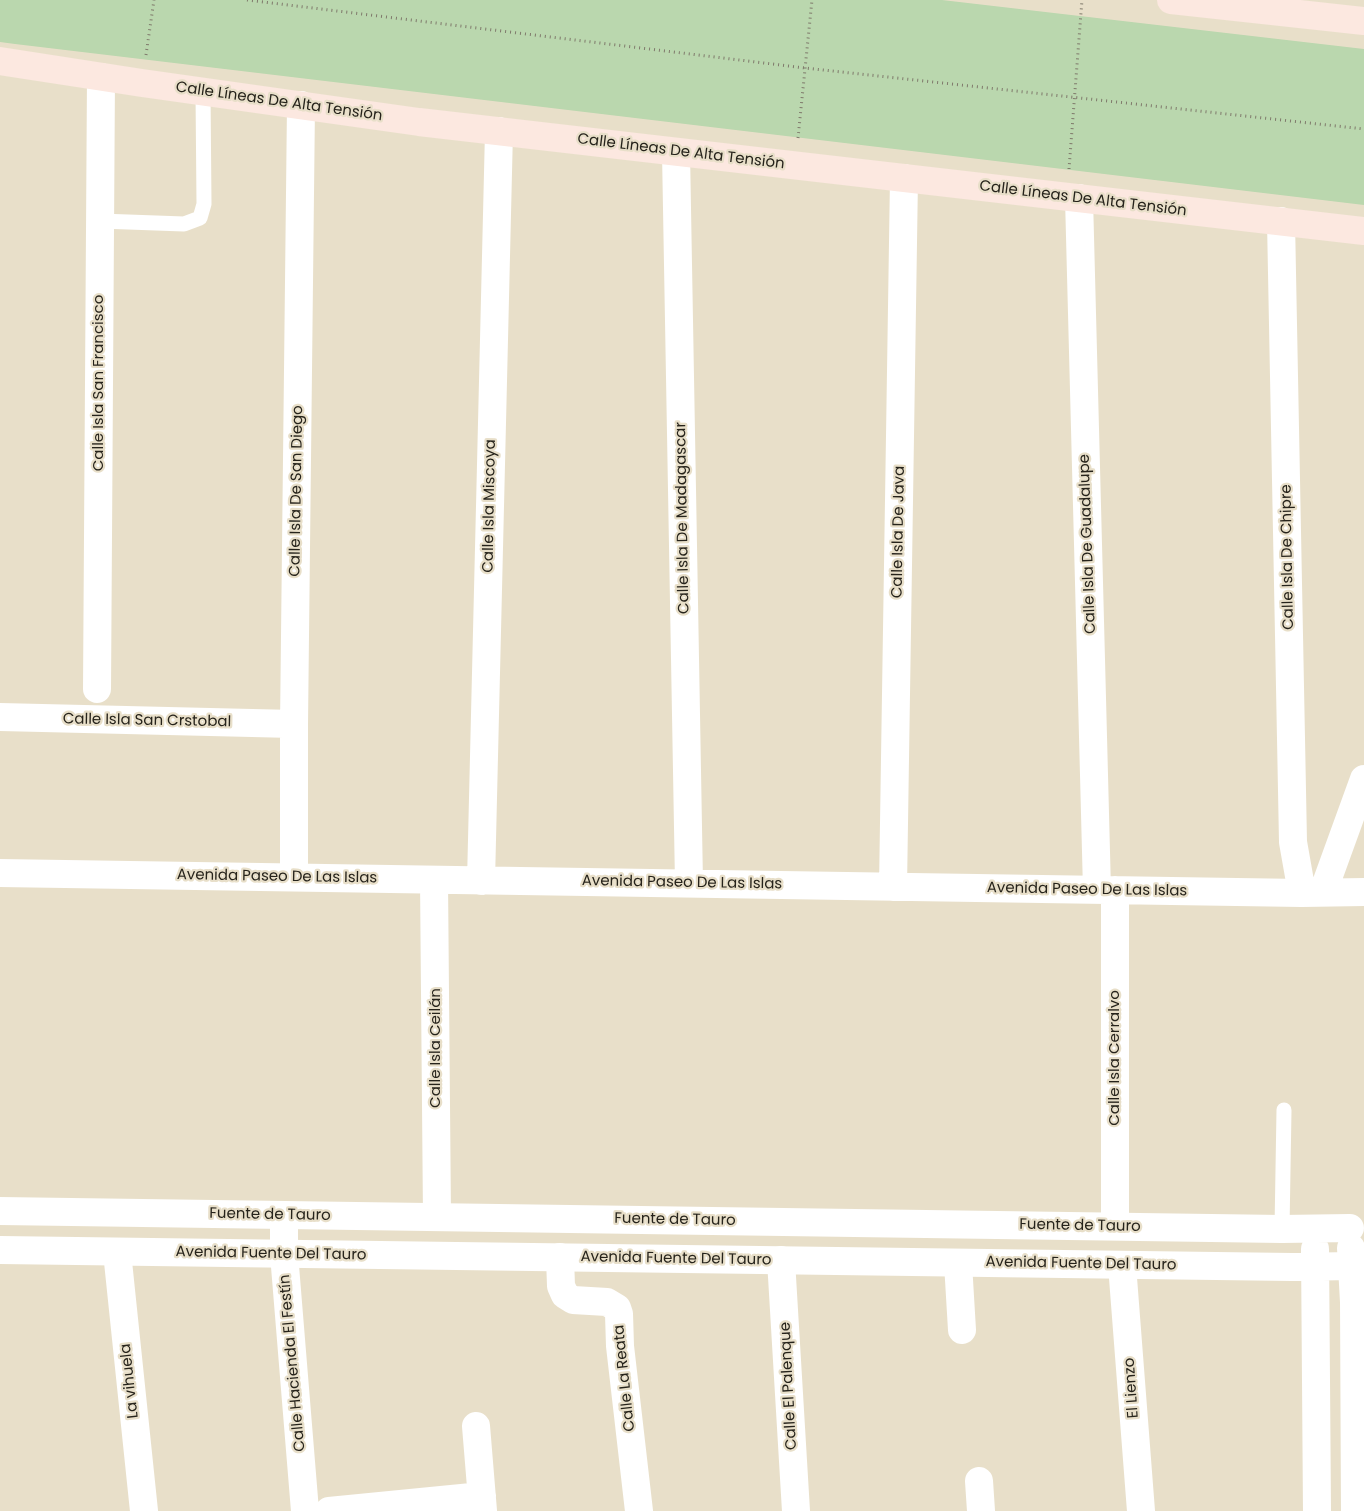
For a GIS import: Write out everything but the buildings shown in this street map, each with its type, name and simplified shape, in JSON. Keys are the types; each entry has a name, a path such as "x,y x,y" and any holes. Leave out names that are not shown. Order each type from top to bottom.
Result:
{"main road":[{"path":"1171,0 1241,4 1364,21"},
{"name":"Calle Líneas De Alta Tensión","path":"0,61 419,122 1364,231"}],"street":[{"name":"Calle Isla San Francisco","path":"98,689 101,77"},
{"name":"Calle Isla De San Diego","path":"294,877 294,724 302,105"},
{"name":"Calle Isla Miscoya","path":"481,880 499,131"},
{"name":"Calle Isla De Madagascar","path":"676,152 690,884"},
{"name":"Calle Isla De Java","path":"894,887 904,178"},
{"name":"Calle Isla De Guadalupe","path":"1073,197 1106,890"},
{"name":"Calle Isla De Chipre","path":"1281,221 1293,842 1312,893"},
{"name":"Calle Isla San Crstobal","path":"0,717 294,724"},
{"path":"1312,893 1364,779"},
{"name":"Avenida Paseo De Las Islas","path":"0,873 1312,893 1364,892"},
{"name":"Calle Isla Ceilán","path":"434,880 437,1217"},
{"name":"Calle Isla Cerralvo","path":"1106,890 1115,1226"},
{"name":"Fuente de Tauro","path":"0,1211 1315,1228 1357,1233"},
{"name":"Calle Hacienda El Festín","path":"284,1215 284,1254 304,1511"},
{"path":"1315,1228 1317,1511"},
{"path":"1355,1511 1354,1302 1358,1261 1357,1233"},
{"name":"Avenida Fuente Del Tauro","path":"0,1250 1315,1266 1358,1261"},
{"name":"La vihuela","path":"117,1252 144,1511"},
{"name":"Calle La Reata","path":"560,1257 561,1286 565,1295 573,1300 607,1302 617,1308 619,1314 620,1346 640,1511"},
{"name":"Calle El Palenque","path":"781,1260 796,1511"},
{"path":"958,1263 962,1330"},
{"name":"El Lienzo","path":"1122,1264 1141,1511"},
{"path":"328,1511 483,1504 476,1426"},
{"path":"979,1481 981,1511"}],"lane":[{"path":"100,221 184,224 200,218 204,204 203,92"},
{"path":"1282,1229 1284,1110"}],"path":[{"path":"142,83 154,0"},
{"path":"247,0 805,68 1364,129"},
{"path":"795,166 812,0"},
{"path":"1073,197 1074,97 1082,0"}],"green space":[{"path":"0,0 942,0 1364,49 1364,205 0,42"}]}
